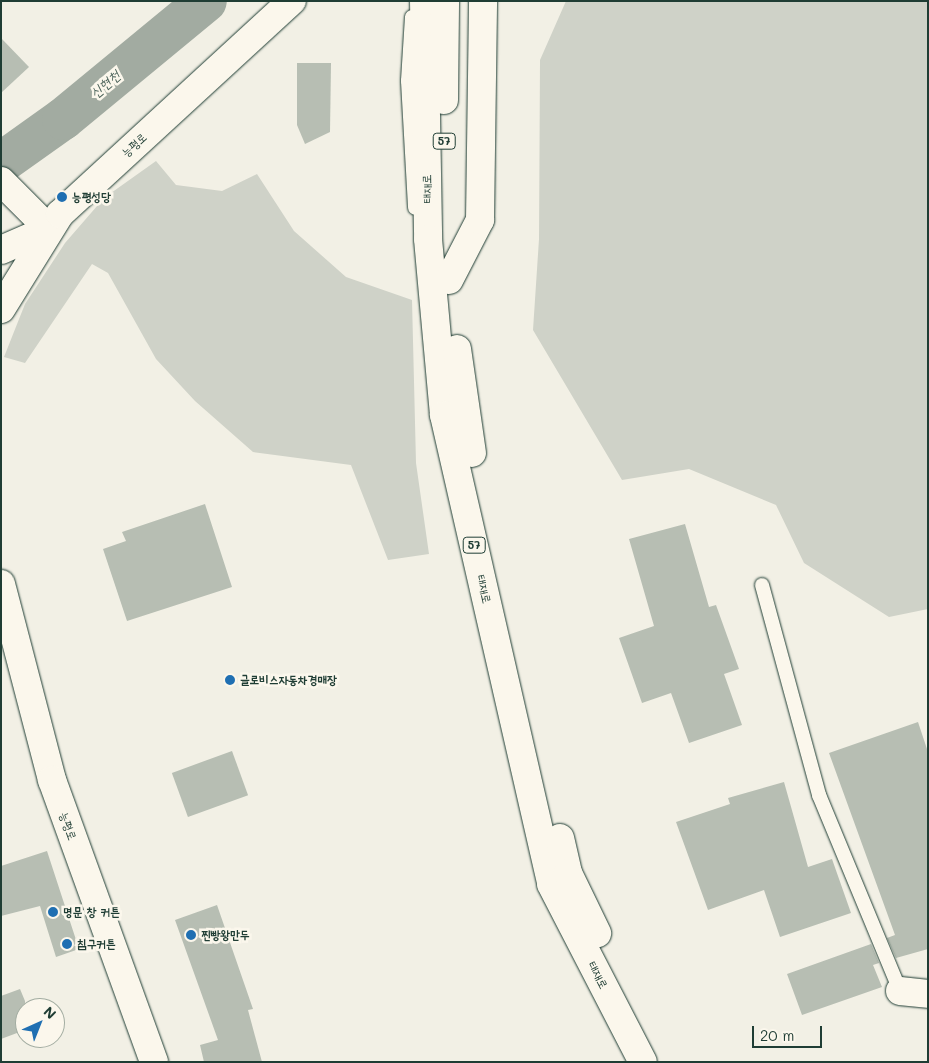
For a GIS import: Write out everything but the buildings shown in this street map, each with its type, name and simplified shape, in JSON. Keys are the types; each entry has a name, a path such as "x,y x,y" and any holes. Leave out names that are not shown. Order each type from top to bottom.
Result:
{"main road":[{"name":"능평로","path":"1,310 49,230 80,195 292,1"},
{"name":"태재로","path":"424,1 428,240 440,282 466,427 512,643 568,873 660,1062"},
{"name":"태재로","path":"445,1 443,222 440,282 444,414 551,884 643,1062"},
{"path":"440,282 480,220 483,1"},
{"path":"1,181 49,230 1,250"},
{"name":"능평로","path":"1,584 52,780 154,1062"},
{"path":"900,991 928,994"}],"lane":[{"path":"413,1 408,82 415,210 440,282"},
{"path":"762,584 818,796 900,991"}],"shaded area":[{"path":"566,1 928,1 928,609 889,617 804,563 776,505 689,469 622,480 533,330 539,239 540,60"},
{"path":"156,161 176,185 222,191 257,174 294,231 346,277 412,300 416,463 429,554 388,560 351,465 253,452 195,401 156,359 108,273 92,264 25,363 4,357 25,304 65,243 104,198"}],"waterway":[{"name":"신현천","path":"1,163 63,119 206,1"}],"place":[{"name":"능평성당","path":"62,197"},
{"name":"글로비스자동차경매장","path":"230,680"},
{"name":"명문 창 커튼","path":"53,912"},
{"name":"찐빵왕만두","path":"191,935"},
{"name":"침구커튼","path":"67,944"}]}
